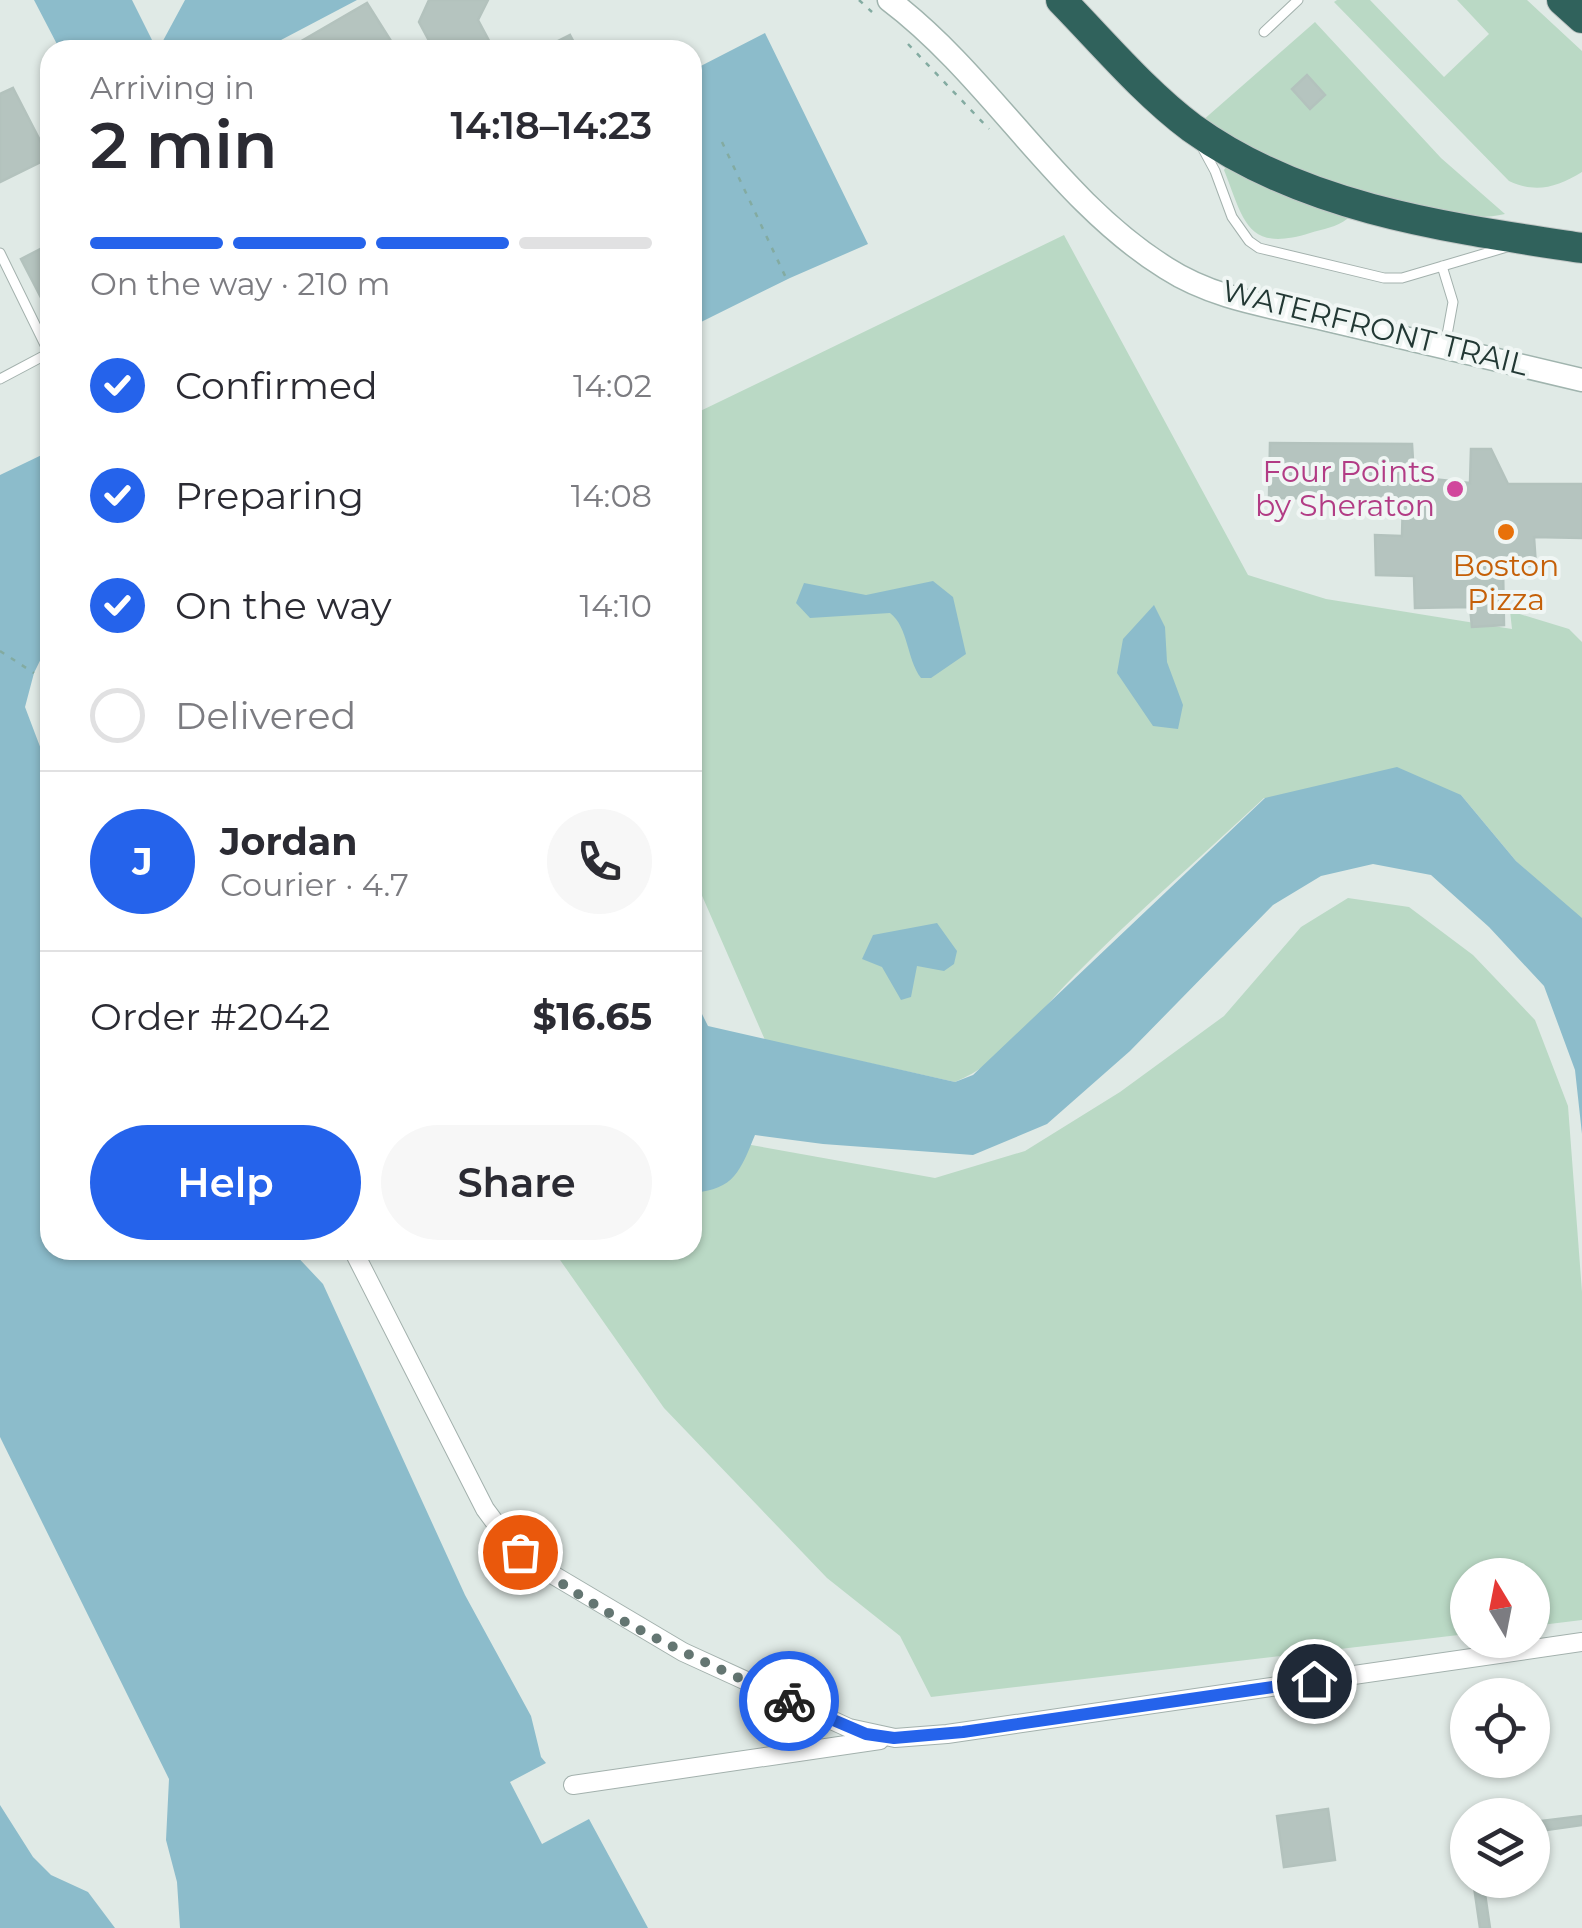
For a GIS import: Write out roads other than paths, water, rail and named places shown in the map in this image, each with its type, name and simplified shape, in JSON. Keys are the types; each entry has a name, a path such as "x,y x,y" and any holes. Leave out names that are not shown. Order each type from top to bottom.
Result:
{"highway":[{"path":"1062,0 1179,117 1237,155 1324,194 1449,228 1571,246"},
{"path":"1562,0 1582,18"}],"street":[{"path":"884,8 945,52 1083,199 1165,268 1218,294 1254,304 1582,380"},
{"path":"358,1260 485,1509 520,1552 594,1602 698,1660 850,1728 880,1736 910,1736"},
{"path":"573,1785 1582,1642"}],"lane":[{"path":"1264,32 1298,0"},
{"path":"1179,117 1215,170 1240,231 1259,248 1384,278 1402,278 1504,248 1571,246"},
{"path":"0,253 40,334"},
{"path":"1442,266 1453,302 1444,348"},
{"path":"0,380 40,357"}],"water":[{"path":"34,0 132,0 152,40 55,40"},
{"path":"185,0 357,0 281,40 163,40"},
{"path":"765,33 868,244 702,322 702,65"},
{"path":"40,456 40,661 25,707 40,747 40,1260 300,1260 323,1284 465,1595 531,1716 546,1763 510,1782 542,1844 589,1819 648,1928 180,1928 177,1882 166,1840 169,1779 0,1437 0,475"},
{"path":"933,581 953,597 966,654 931,678 921,678 901,627 890,613 810,618 796,603 804,583 866,595"},
{"path":"1154,605 1165,627 1167,662 1183,705 1178,729 1153,726 1117,673 1123,639"},
{"path":"1397,767 1461,795 1516,861 1582,918 1582,1134 1575,1070 1544,986 1489,927 1431,875 1373,864 1321,876 1273,905 1130,1051 1047,1124 973,1155 755,1135 734,1176 702,1192 702,1014 708,1026 955,1082 973,1075 1265,798"},
{"path":"937,923 957,951 954,964 944,971 917,966 911,997 901,1000 882,967 862,959 873,935"},
{"path":"0,1805 33,1857 51,1875 88,1892 115,1928 0,1928"}],"place":[{"name":"Four Points by Sheraton","path":"1455,489"},
{"name":"Boston Pizza","path":"1506,532"}]}
